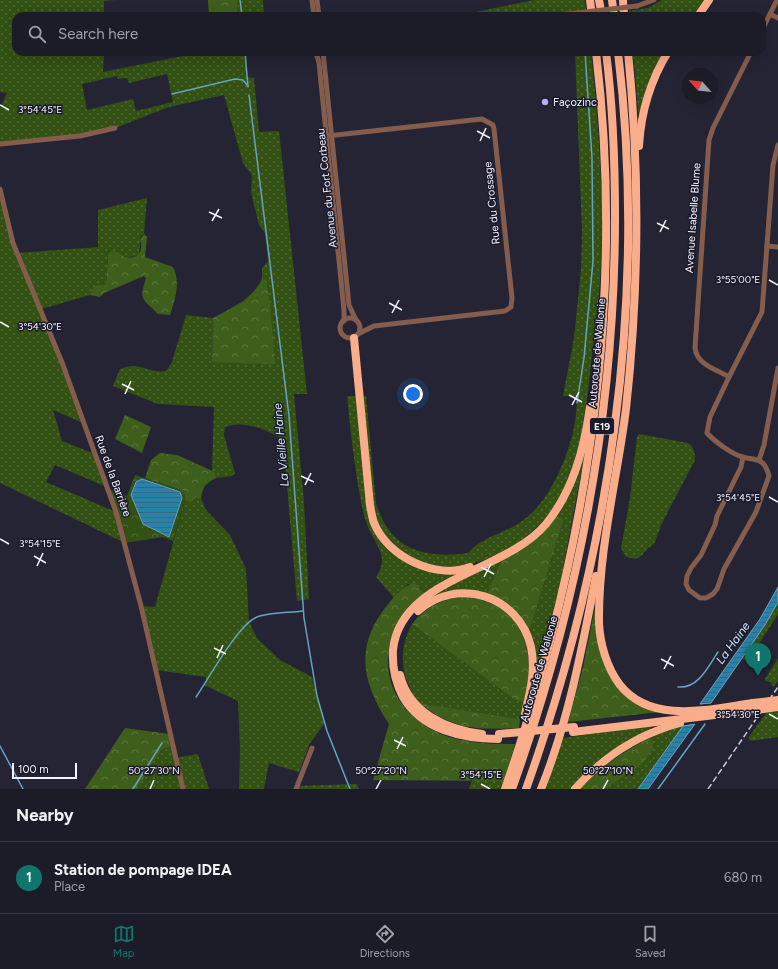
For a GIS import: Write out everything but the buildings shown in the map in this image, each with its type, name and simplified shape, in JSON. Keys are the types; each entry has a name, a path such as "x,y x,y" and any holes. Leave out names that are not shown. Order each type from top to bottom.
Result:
{"highway":[{"path":"590,0 592,12"},
{"path":"599,0 601,12"},
{"path":"612,0 614,12"},
{"path":"622,0 624,12"},
{"path":"701,12 710,0"},
{"path":"505,789 548,652 564,586 575,532 596,409 604,323 605,277 605,184 596,56"},
{"name":"Autoroute de Wallonie","path":"512,789 541,704 572,588 595,475 603,417 613,298 615,243 612,125 606,56"},
{"name":"E19","path":"526,789 554,707 585,593 607,478 615,418 622,360 627,243 627,183 618,56"},
{"path":"628,56 637,185"},
{"path":"541,789 558,743 572,694 606,534 616,478 631,361 637,243 637,185 640,131 645,104 655,75 666,56"},
{"path":"605,277 592,396 584,441 574,473 561,500 545,524 517,549 442,586 410,611 397,635 393,659 398,688 411,708 422,718 454,734 466,737 498,737 574,730 778,707"},
{"path":"356,336 370,505 374,523 379,532 386,542 404,557 428,568 440,570 464,570 483,562 492,562"},
{"path":"606,534 599,598 599,626 603,648 610,670 621,686 640,701 665,710 693,711 778,700"},
{"path":"498,737 461,730 440,722 421,710 411,700 405,690 398,668 399,644 409,622 415,614 433,600 458,592 484,595 507,607 515,615 527,633 531,647 533,673 510,774"},
{"path":"574,730 685,714 693,711"},
{"path":"575,789 601,763 626,746 664,727 706,716"}],"street":[{"path":"312,0 314,12"},
{"path":"317,0 318,12"},
{"path":"586,12 636,6 654,0"},
{"path":"766,22 777,0"},
{"path":"770,14 778,18"},
{"name":"Avenue du Fort Corbeau","path":"317,56 329,136 349,305 357,321"},
{"name":"Avenue du Fort Corbeau","path":"323,56 344,321"},
{"name":"Avenue Isabelle Blume","path":"730,377 702,363 695,351 708,140 749,56"},
{"name":"Rue du Crossage","path":"329,136 482,119 493,125 494,129 512,298 511,306 505,311 371,327"},
{"path":"0,144 80,136 115,128"},
{"path":"743,457 741,467 717,516 715,525 701,555 687,576 686,584 689,590 700,598 713,594 717,589 724,569 763,496 769,476 763,464 759,460 743,457 716,442 707,433 710,417 762,314 773,165 778,145"},
{"name":"Rue de la Barrière","path":"0,189 13,243 51,334 116,512 143,614 182,789"},
{"path":"767,246 778,247"},
{"path":"350,318 371,327 356,336 348,338 342,335 340,326 344,321 350,318"},
{"path":"356,336 360,329 357,321"},
{"path":"759,460 764,445 776,387 778,368"},
{"path":"296,789 312,748"}],"green space":[{"path":"0,0 116,0 104,1 104,12 12,12 12,56 104,56 103,72 183,56 245,56 247,77 254,78 259,132 279,131 307,394 294,394 304,502 309,599 297,601 283,440 263,429 247,425 232,425 225,427 224,435 235,473 232,476 216,478 215,472 212,471 214,407 158,404 113,386 120,369 127,367 133,366 154,371 166,371 172,362 186,315 213,318 212,362 266,280 262,279 262,268 268,261 265,233 259,225 251,192 252,175 243,163 224,95 169,107 115,128 80,136 0,144 0,108 7,93 0,92","holes":["167,74 173,102 136,111 133,99 87,110 82,84 117,76 118,79 127,78 129,83"]},
{"path":"208,0 237,0 238,12 209,12"},
{"path":"237,0 263,0 264,12 238,12"},
{"path":"534,0 585,0 586,12 476,12"},
{"path":"662,0 707,0 698,12 629,11 648,8"},
{"path":"575,56 591,56 599,138 602,224 600,281 586,410 573,465 553,509 528,535 511,547 492,557 472,564 452,566 432,565 413,558 396,546 383,533 375,516 361,396 366,396 376,503 382,519 390,531 400,541 411,548 423,552 452,555 468,553 485,540 518,524 538,507 553,484 560,471 570,445 575,423 578,396 563,396 574,338 581,269 582,231"},
{"path":"633,56 663,56 639,120"},
{"path":"0,189 17,253 98,247 98,210 147,198 144,234 141,236 139,254 132,257 108,255 106,283 104,285 97,285 91,290 90,295 41,309 83,423 53,410 62,441 95,454 107,485 102,485 55,465 46,482 116,512 125,543 0,483"},
{"path":"144,234 147,237 145,257 173,267 177,279 174,303 170,315 158,314 143,299 146,278 144,276 104,293 100,297 90,295 91,290 97,285 104,285 106,283 108,255 112,251 130,258 137,256 141,247 140,240"},
{"path":"262,279 266,280 270,305 275,364 212,362 213,318 247,298"},
{"path":"347,396 357,396 369,512 399,556 456,574 425,593 421,588 408,584 394,598 376,577 380,570 382,557 368,527 363,511 350,429"},
{"path":"125,415 151,427 142,453 115,439"},
{"path":"589,431 560,585 528,713 533,682 529,633 564,518 555,516"},
{"path":"639,434 688,443 694,450 695,460 662,523 654,544 636,559 626,557 621,548 630,498 637,437"},
{"path":"160,453 177,455 215,472 216,478 205,486 202,491 201,498 194,498 190,503 185,500 184,491 145,478 151,460"},
{"path":"135,475 184,491 185,500 173,541 163,537 125,543 108,489 127,496"},
{"path":"194,498 201,498 206,510 230,535 246,569 249,622 257,638 280,660 312,677 324,724 310,743 299,772 269,763 264,789 239,789 240,750 238,701 204,685 206,677 156,670 141,606 155,607 185,500 190,503"},
{"path":"555,516 564,518 529,633 522,619 512,608 501,600 487,593 502,560"},
{"path":"502,560 487,593 477,591 429,597"},
{"path":"415,583 425,593 409,608 398,625 390,643 388,662 390,680 398,698 411,714 429,728 449,737 470,742 515,744 504,781 373,780 389,724 372,693 367,678 365,663 366,648 370,634 378,618 389,603 401,590"},
{"path":"462,597 478,599 503,610 520,630 525,642 528,657 529,676 524,703 515,700 412,624 417,618 434,605 454,598"},
{"path":"597,597 596,620 614,683 660,712 568,722 583,667"},
{"path":"778,602 778,614 748,661 742,658"},
{"path":"412,624 515,700 524,703 520,719 419,703 408,684 403,665 404,644"},
{"path":"778,658 778,681 774,686 772,686 771,682 765,681 765,679"},
{"path":"419,703 520,719 519,728 490,729 466,726 444,719"},
{"path":"778,711 778,737 751,741 748,738 767,712"},
{"path":"650,726 651,730 571,789 545,789 563,738"},
{"path":"683,726 638,789 605,789 621,776 653,741 650,738 664,731"},
{"path":"125,728 169,734 172,746 161,750 137,789 85,789"},
{"path":"650,738 653,741 653,749 642,764 605,789 580,789 613,760"},
{"path":"172,746 175,758 198,754 209,789 137,789 161,750"},
{"path":"472,780 504,781 501,789 469,789"},
{"path":"357,784 359,789 296,789 297,786"}],"water":[{"path":"142,479 180,492 182,498 169,537 143,524 131,495 136,482"},
{"path":"778,587 778,602 765,625 711,703 700,704 760,619"},
{"path":"695,724 648,789 638,789 683,726"}],"waterway":[{"name":"La Vieille Haine","path":"240,0 242,12"},
{"name":"La Vieille Haine","path":"245,56 248,87"},
{"path":"577,403 584,358 593,261 592,158 585,56"},
{"path":"172,94 235,79 243,80 248,86"},
{"name":"La Vieille Haine","path":"249,95 289,416 304,618 317,696 327,731 350,789"},
{"path":"196,697 232,642 248,623 260,616 303,611"},
{"name":"La Haine","path":"678,687 685,687 697,681 718,652"},
{"path":"658,789 705,724"},
{"path":"133,789 162,743"},
{"path":"0,746 23,789"}],"railway":[{"path":"708,789 778,687"}],"place":[{"name":"Façozinc","path":"545,102"},
{"name":"Station de pompage IDEA","path":"758,676"}]}
